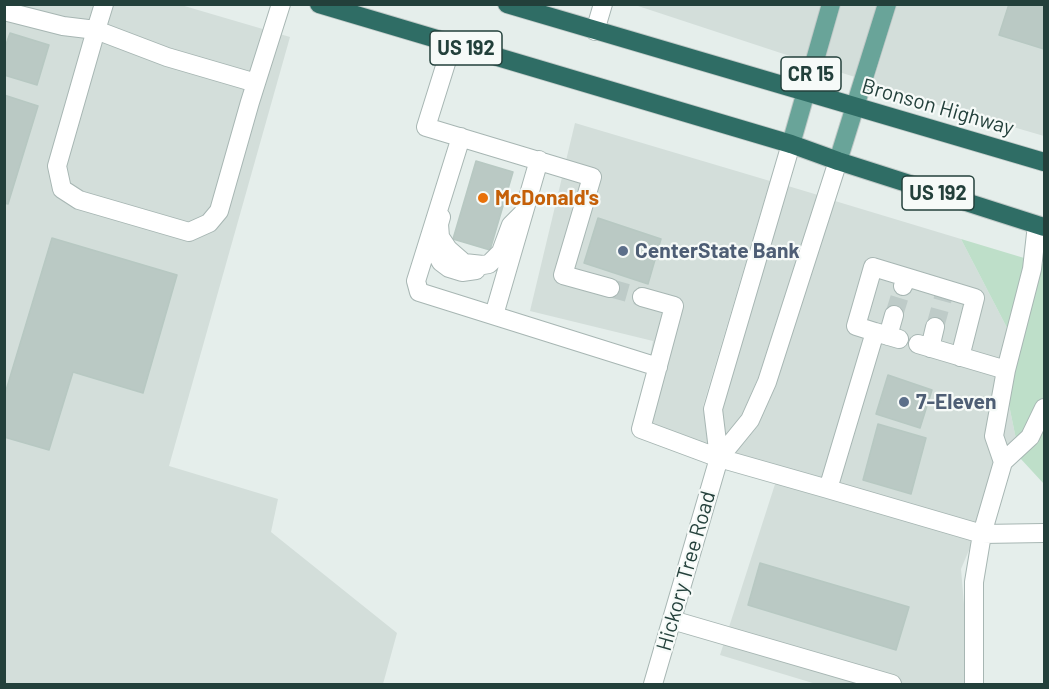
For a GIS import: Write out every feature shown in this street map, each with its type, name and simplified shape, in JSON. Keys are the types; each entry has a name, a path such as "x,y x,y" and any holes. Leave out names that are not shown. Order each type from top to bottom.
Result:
{"highway":[{"name":"US 192","path":"319,4 791,144 1041,226"},
{"name":"Bronson Highway","path":"507,4 1044,162"}],"main road":[{"name":"CR 15","path":"791,144 831,4"},
{"name":"CR 15","path":"838,161 887,4"}],"street":[{"path":"104,4 57,166 62,189 79,200 189,232 209,223 219,211 281,4"},
{"path":"595,31 603,4"},
{"path":"4,11 63,26 96,30 167,57 256,83"},
{"path":"452,44 426,127 592,177 563,275 610,288"},
{"path":"461,137 416,281 419,292 658,367"},
{"name":"Hickory Tree Road","path":"719,458 712,409 791,144"},
{"path":"494,315 538,160"},
{"name":"Hickory Tree Road","path":"653,684 719,458 750,420 767,382 838,161"},
{"path":"444,189 444,206 439,224 440,237 448,249 464,263 489,264 501,252 511,225 524,212"},
{"path":"1003,462 994,436 1006,370 1041,226"},
{"path":"888,335 856,326 873,267 904,281 945,293 975,298 960,357"},
{"path":"642,297 674,306 641,429 719,458 982,534 1044,533"},
{"path":"828,489 894,315"},
{"path":"935,327 924,346 1006,370"},
{"path":"974,684 974,582 982,534 1003,462 1030,436 1044,408"},
{"path":"672,620 892,684"}],"shaded area":[{"path":"4,5 181,5 290,37 169,466 278,499 271,532 397,633 383,684 5,684"},
{"path":"635,5 822,5 805,61"},
{"path":"841,5 877,5 855,77 823,67"},
{"path":"897,5 1044,5 1044,136 941,106 873,83"},
{"path":"575,123 770,181 703,406 709,455 707,458 634,437 653,341 530,311"},
{"path":"788,186 818,195 758,378 742,415 726,435 722,409"},
{"path":"835,201 961,239 1018,349 1008,400 1016,439 961,569 970,675 967,684 816,684 720,655 777,478 729,460 757,427 775,386"}],"green space":[{"path":"961,239 1044,264 1044,484 1020,458 1008,400 1018,349"}],"building":[{"path":"1009,4 1044,4 1044,49 999,35"},
{"path":"10,33 49,45 37,85 4,75 4,50"},
{"path":"4,95 38,106 8,204 4,203"},
{"path":"476,161 513,172 490,250 453,239"},
{"name":"CenterState Bank","path":"598,218 661,239 648,284 584,263"},
{"path":"52,238 177,275 143,393 73,372 49,450 4,437 4,397"},
{"name":"7-Eleven","path":"888,375 932,390 920,428 876,414"},
{"path":"878,424 926,438 911,494 863,480"},
{"path":"760,563 909,607 896,650 748,605"}],"tunnel":[{"path":"894,315 903,286"},
{"path":"610,288 642,297"},
{"path":"935,327 943,298"}],"place":[{"name":"McDonald's","path":"483,198"},
{"name":"CenterState Bank","path":"623,251"},
{"name":"7-Eleven","path":"904,402"}]}
